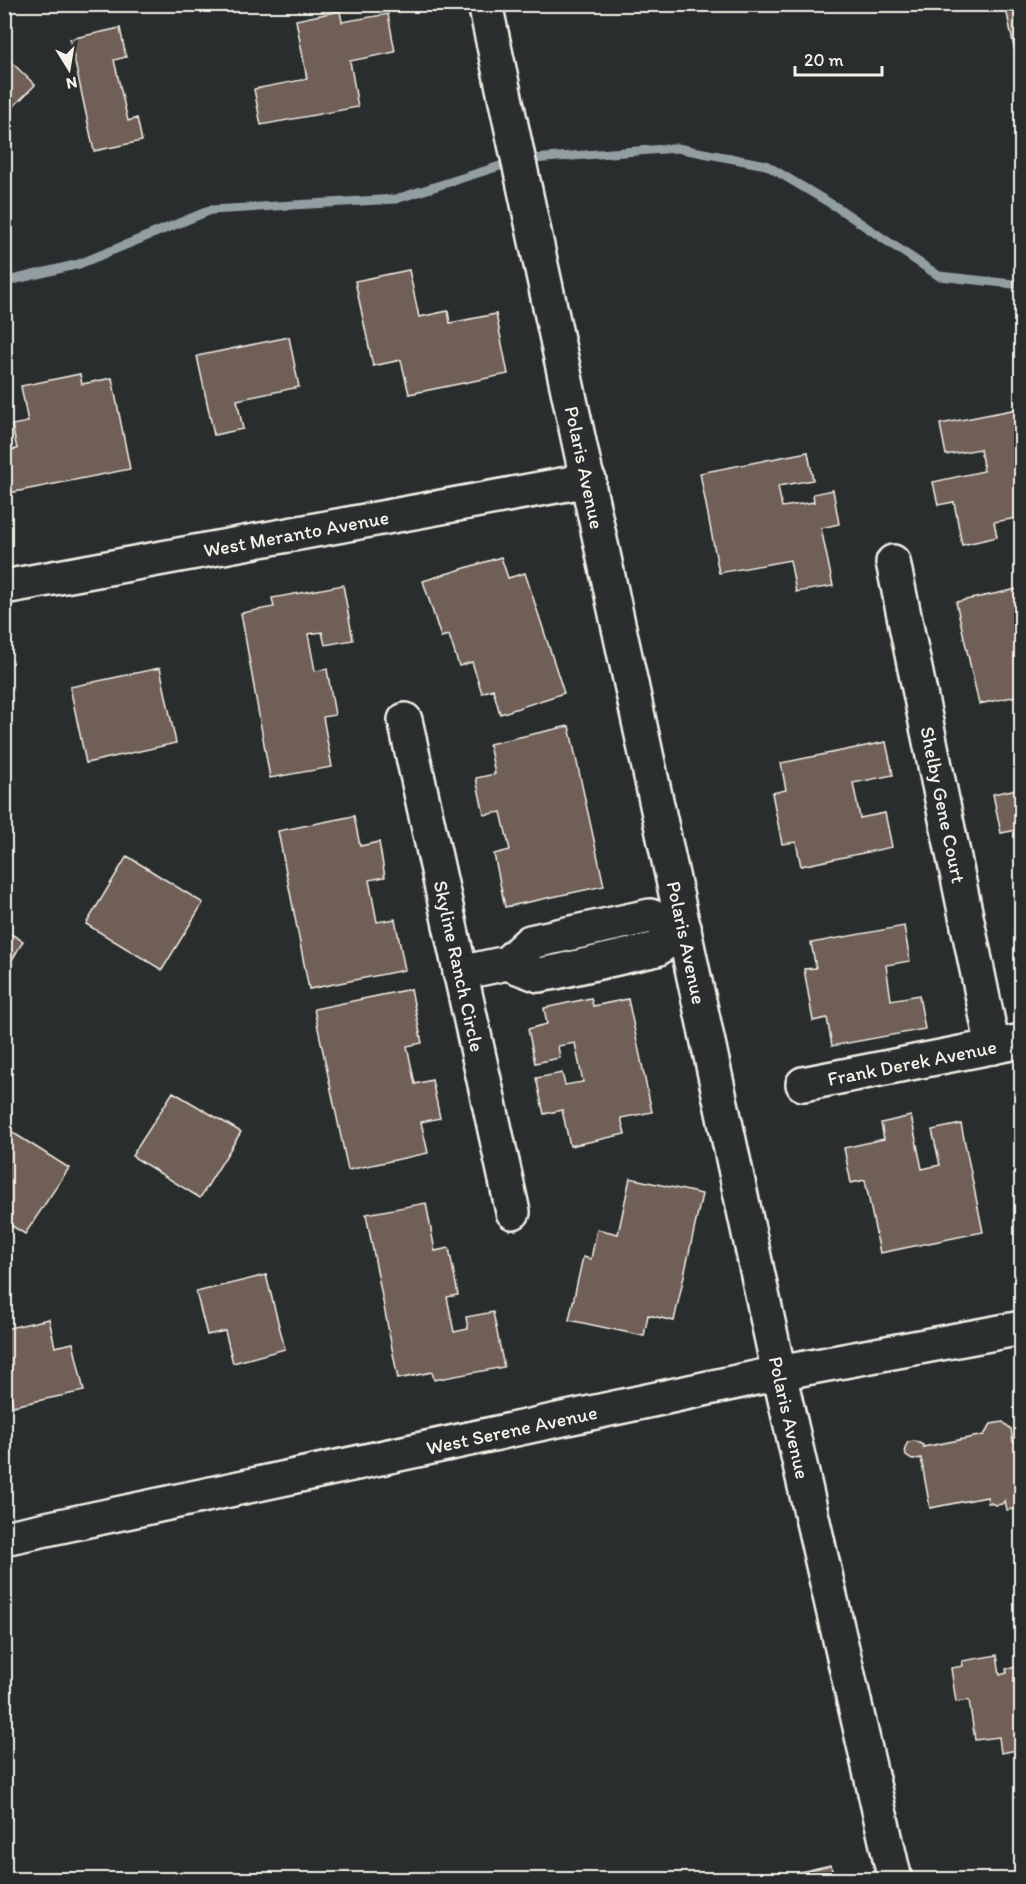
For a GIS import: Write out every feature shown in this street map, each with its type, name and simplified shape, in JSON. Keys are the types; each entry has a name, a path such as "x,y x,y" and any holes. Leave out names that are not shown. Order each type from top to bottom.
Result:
{"street":[{"name":"Polaris Avenue","path":"485,4 780,1373 895,1880"},
{"name":"West Meranto Avenue","path":"4,587 589,480"},
{"name":"Shelby Gene Court","path":"893,562 1007,1044"},
{"name":"Skyline Ranch Circle","path":"405,720 513,1212"},
{"path":"460,973 507,963 539,975 556,972 657,949 684,928"},
{"name":"Frank Derek Avenue","path":"802,1084 1007,1044"},
{"name":"West Serene Avenue","path":"4,1538 780,1373 1022,1328"}],"building":[{"path":"1005,4 1022,4 1022,75 1020,76"},
{"path":"340,11 342,22 388,14 395,52 350,61 358,107 261,125 254,89 307,79 296,20"},
{"path":"120,28 126,57 114,60 128,121 137,118 142,141 94,151 70,39"},
{"path":"4,55 35,85 4,116"},
{"path":"409,270 419,317 448,311 450,323 496,314 508,374 409,394 401,360 373,366 355,281"},
{"path":"289,337 299,387 237,400 243,429 214,435 197,356"},
{"path":"80,374 82,384 112,378 130,469 4,494 4,451 17,449 12,425 28,422 21,386"},
{"path":"1022,408 1022,517 994,522 997,537 962,545 954,502 938,505 933,482 984,471 980,449 946,455 940,424"},
{"path":"808,452 813,480 778,486 782,507 814,502 813,494 833,490 839,524 821,528 833,586 796,592 790,560 719,573 700,473"},
{"path":"501,557 508,578 525,573 564,693 500,714 493,689 482,693 472,662 459,666 449,635 441,637 423,581"},
{"path":"343,585 353,640 325,645 322,632 308,634 315,671 327,669 335,715 323,717 332,767 270,778 241,613 274,607 272,598"},
{"path":"1022,588 1022,695 979,704 956,602"},
{"path":"160,668 176,743 86,763 70,687"},
{"path":"569,726 604,886 505,907 494,854 510,850 501,812 484,815 476,778 495,774 489,744"},
{"path":"886,742 893,775 853,783 860,818 885,813 892,847 801,866 796,842 782,844 772,793 786,790 781,763"},
{"path":"1022,788 1022,829 1001,833 993,794"},
{"path":"354,816 360,846 379,842 385,877 369,880 377,922 395,919 405,970 309,989 278,831"},
{"path":"127,856 203,903 162,970 86,924"},
{"path":"904,926 910,961 886,965 891,1000 919,995 925,1029 832,1046 827,1018 813,1021 804,969 816,968 811,943"},
{"path":"1022,927 1022,958 1020,958 1015,928"},
{"path":"4,930 23,941 4,974"},
{"path":"411,989 422,1043 407,1046 415,1084 432,1080 440,1118 421,1122 428,1153 348,1170 314,1009"},
{"path":"591,998 593,1006 628,999 652,1112 621,1118 625,1134 570,1146 562,1110 544,1114 536,1078 562,1073 565,1085 583,1082 575,1043 558,1046 560,1058 535,1063 528,1029 547,1024 544,1008"},
{"path":"173,1092 241,1132 200,1198 132,1156"},
{"path":"911,1116 922,1169 940,1165 932,1130 961,1124 983,1232 880,1253 865,1180 851,1183 844,1148 884,1139 881,1123"},
{"path":"4,1127 69,1168 25,1234 4,1221"},
{"path":"630,1178 702,1194 674,1321 648,1315 644,1336 569,1320 583,1257 591,1259 597,1229 618,1234"},
{"path":"426,1203 435,1251 449,1248 458,1295 447,1297 454,1332 468,1329 466,1317 493,1312 504,1367 434,1380 432,1372 398,1379 366,1214"},
{"path":"266,1275 285,1349 233,1363 225,1331 207,1335 196,1292"},
{"path":"49,1319 55,1347 73,1343 84,1391 13,1406 4,1366 4,1329"},
{"path":"1003,1422 1011,1429 1013,1442 1022,1441 1022,1508 1007,1510 1005,1500 1002,1504 995,1505 988,1503 987,1497 930,1508 921,1458 912,1460 906,1456 905,1448 908,1442 915,1441 923,1447 984,1435 991,1424"},
{"path":"997,1655 1000,1675 1007,1673 1006,1669 1022,1666 1022,1749 1001,1753 999,1737 975,1740 969,1700 956,1702 951,1668 963,1666 962,1661"},
{"path":"831,1865 834,1880 765,1880"}],"waterway":[{"path":"4,282 79,264 211,210 396,199 519,160 677,148 766,165 838,208 939,276 1022,285"}]}
